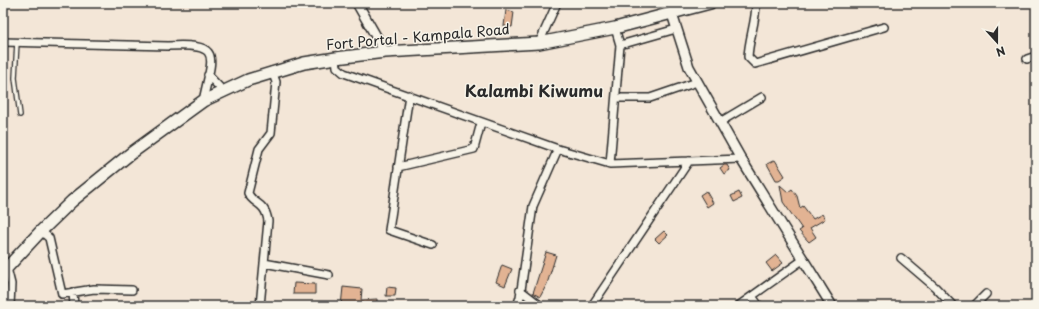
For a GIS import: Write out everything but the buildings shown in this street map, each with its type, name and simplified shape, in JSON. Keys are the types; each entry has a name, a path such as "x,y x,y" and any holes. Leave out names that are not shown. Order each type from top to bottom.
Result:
{"main road":[{"name":"Fort Portal - Kampala Road","path":"5,270 40,231 72,201 130,154 203,101 224,90 272,71 304,63 384,52 539,43 615,28 710,3"}],"street":[{"path":"357,3 384,52"},
{"path":"539,43 557,3"},
{"path":"756,3 756,20 749,43 748,57 755,64 884,27"},
{"path":"672,14 689,67 697,82 741,159 832,306"},
{"path":"610,164 620,46 615,28"},
{"path":"620,46 676,29"},
{"path":"3,42 168,46 190,45 205,48 209,52 211,62 203,101"},
{"path":"1027,59 1036,56"},
{"path":"336,58 337,67 344,73 409,95 481,123 558,149 610,164 741,159"},
{"path":"260,306 268,221 267,214 262,205 249,196 248,188 258,149 271,133 276,82 272,71"},
{"path":"208,75 224,90"},
{"path":"616,98 650,98 697,82"},
{"path":"409,95 389,230 433,245"},
{"path":"720,122 762,97"},
{"path":"398,167 474,149 481,123"},
{"path":"517,306 533,206 558,149"},
{"path":"593,304 689,161"},
{"path":"40,231 49,238 62,294 94,289 132,290"},
{"path":"901,258 935,287 953,306"},
{"path":"738,306 804,259"},
{"path":"264,263 329,275"},
{"path":"5,270 11,284 10,306"},
{"path":"520,290 541,306"},
{"path":"72,292 74,306"},
{"path":"974,306 986,294"},
{"path":"752,296 759,306"}],"lane":[{"path":"17,42 15,78 20,115"}],"district":[{"name":"Kalambi Kiwumu","path":"534,91"}]}
